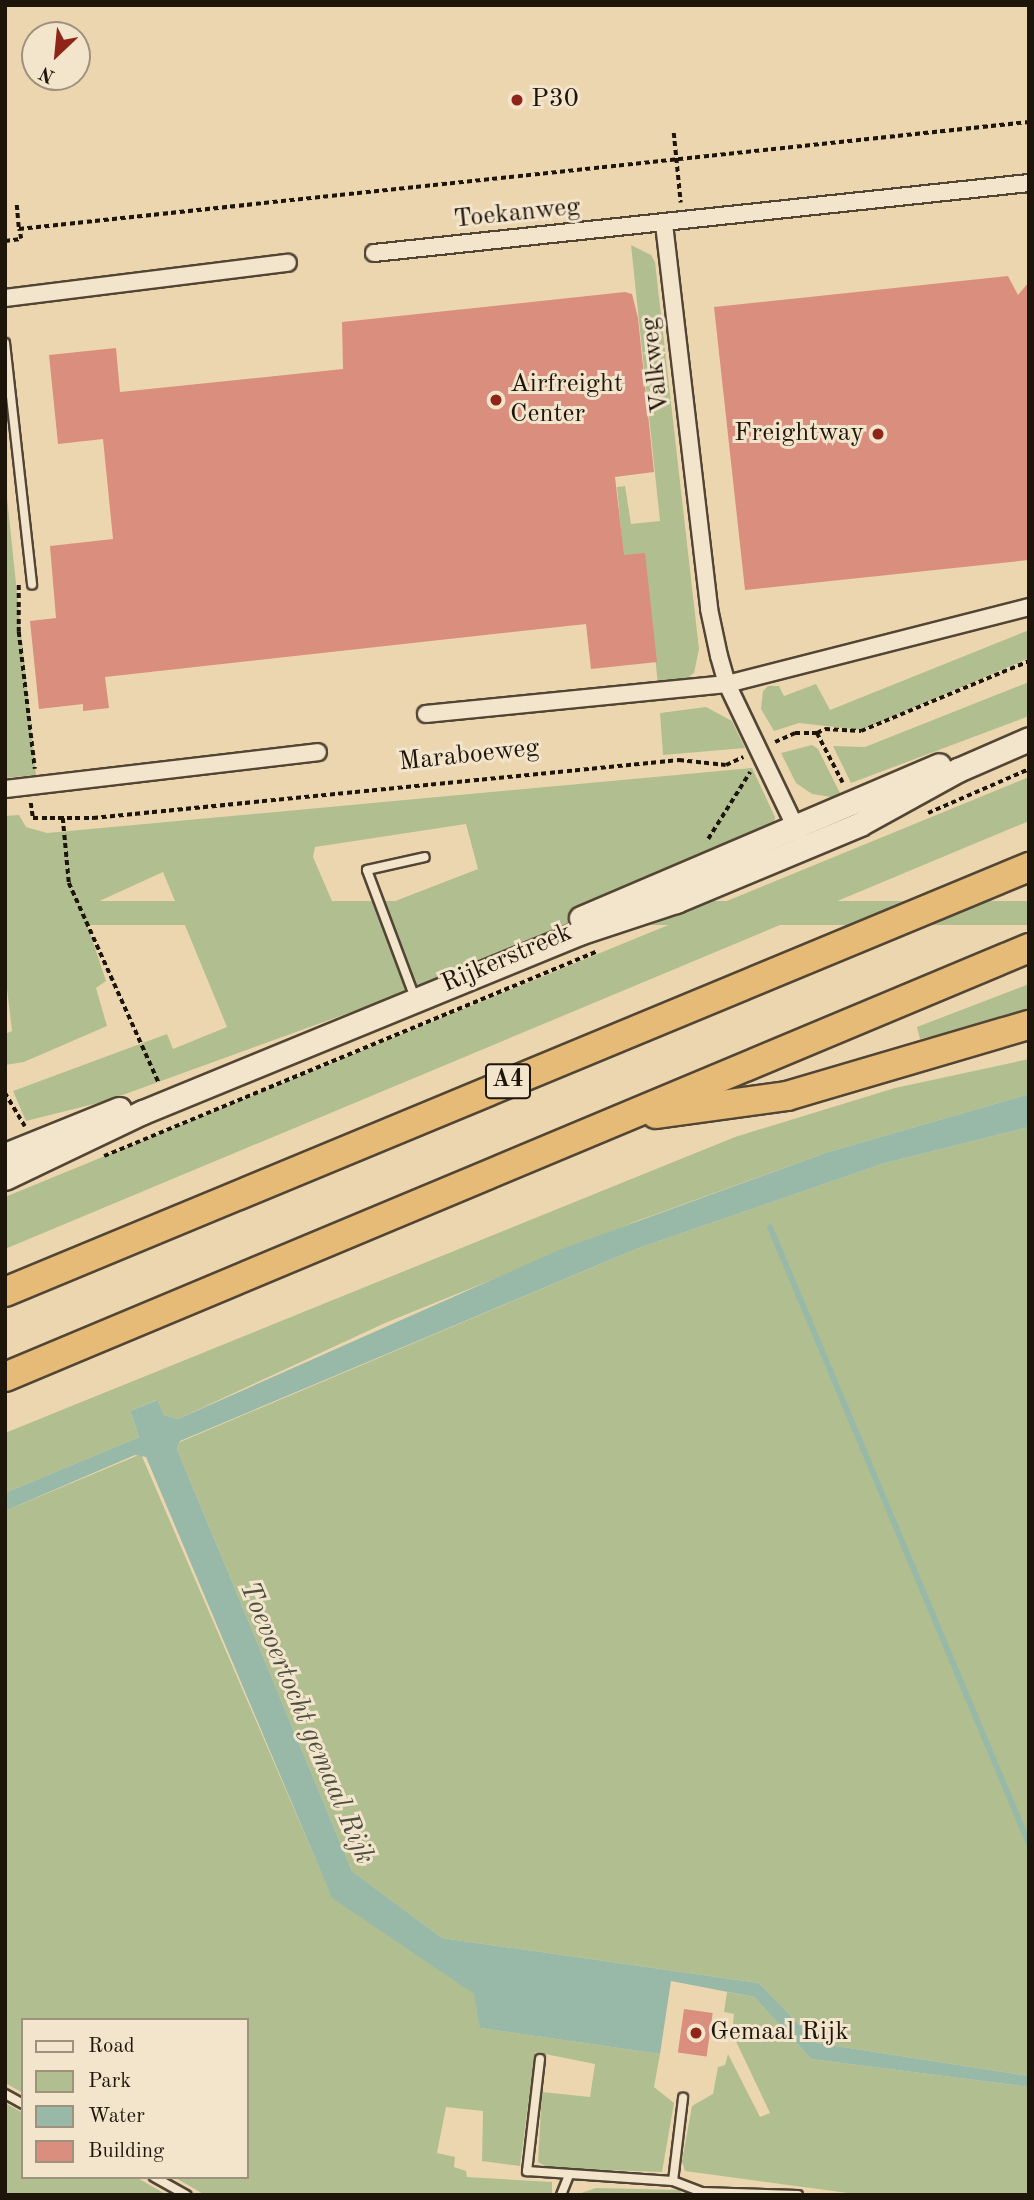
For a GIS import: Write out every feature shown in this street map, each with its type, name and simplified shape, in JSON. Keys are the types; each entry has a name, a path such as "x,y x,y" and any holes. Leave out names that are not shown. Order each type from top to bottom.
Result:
{"highway":[{"name":"A4","path":"5,1292 1023,868"},
{"path":"5,1377 1029,948"},
{"path":"618,1119 787,1096 932,1050 1029,1025"},
{"path":"932,1050 1029,1041"}],"street":[{"path":"664,224 1029,183"},
{"name":"Toekanweg","path":"374,253 664,224"},
{"name":"Valkweg","path":"664,224 709,609 727,684 800,837"},
{"path":"5,298 288,263"},
{"path":"426,714 727,684 1029,607"},
{"name":"Rijkerstreek","path":"800,837 851,804 1029,727"},
{"name":"Rijkerstreek","path":"5,1155 165,1097 800,837 860,824 958,770 1029,739"},
{"path":"5,789 318,752"},
{"name":"Rijkerstreek","path":"5,1178 165,1097"}],"lane":[{"path":"5,343 32,584"},
{"path":"414,995 367,870 425,857"},
{"path":"540,2059 527,2171 673,2181 699,2194 798,2195"},
{"path":"5,2094 21,2103"},
{"path":"673,2181 683,2098"},
{"path":"561,2195 569,2175"},
{"path":"158,2179 186,2195"}],"path":[{"path":"19,229 1029,122"},
{"path":"674,134 683,222"},
{"path":"5,241 21,239 17,205"},
{"path":"28,786 26,773 35,772 16,585 32,584"},
{"name":"Maraboeweg","path":"28,786 33,818 63,818 679,760 726,765 795,733 817,733 825,729 861,732 1029,661"},
{"path":"817,733 851,804"},
{"path":"703,846 739,796 760,750"},
{"path":"916,818 1029,769"},
{"path":"63,818 69,883 177,1127"},
{"name":"Rijkerstreek","path":"96,1160 608,947"}],"green space":[{"path":"631,245 651,255 655,262 699,649 694,673 686,679 658,685 645,561 624,563 617,487 625,486 631,524 660,521"},
{"path":"5,478 36,775 5,778"},
{"path":"1029,630 1029,658 862,730 799,723 774,731 761,709 763,691 768,686 779,686 784,696 816,684 830,710"},
{"path":"1029,682 1029,716 851,783 833,746 865,747"},
{"path":"706,707 732,721 745,748 663,755 660,713"},
{"path":"812,745 818,749 843,799 812,794 796,783 781,753"},
{"path":"752,768 775,817 774,825 752,845 412,990 106,1101 26,1121 13,1091 167,1034 173,1049 227,1027 163,872 82,909 106,981 96,988 107,1026 24,1062 5,1065 5,1034 12,1031 5,972 5,816 19,815 26,827 47,833","holes":["466,824 478,869 341,922 313,857 315,847"]},
{"path":"1029,777 1029,821 5,1249 5,1197"},
{"path":"23,901 1029,901 1029,925 23,925"},
{"path":"1029,984 1029,1015 920,1039 917,1027"},
{"path":"1029,1059 1029,1094 825,1153 637,1221 385,1323 178,1419 164,1415 156,1400 130,1411 139,1437 5,1493 5,1433 735,1137 895,1088"},
{"path":"1029,1127 1029,2076 817,2043 759,1983 442,1938 352,1871 177,1449 180,1442 636,1249 882,1164"},
{"path":"141,1454 332,1897 475,1994 481,2028 660,2054 654,2087 674,2103 662,2172 548,2168 538,2162 542,2092 590,2097 595,2064 535,2052 520,2166 482,2161 483,2111 446,2107 437,2153 455,2157 454,2167 466,2171 467,2177 552,2182 552,2195 205,2195 177,2179 248,2179 248,2018 21,2018 21,2092 5,2083 5,1511"},
{"path":"727,1992 754,1997 811,2059 1029,2087 1029,2195 863,2195 685,2171 682,2161 692,2106 713,2094 718,2067 725,2065 728,2054 760,2117 770,2113 732,2033 734,2014 724,2012"},
{"path":"5,2103 21,2112 21,2179 139,2179 167,2195 5,2195"},
{"path":"596,2188 679,2190 684,2195 575,2195"}],"water":[{"path":"1029,1094 1029,1127 882,1164 636,1249 180,1441 177,1449 352,1871 442,1938 759,1983 817,2043 1029,2076 1029,2087 811,2059 754,1997 671,1981 660,2054 480,2028 474,1994 332,1898 146,1457 135,1455 5,1511 5,1493 139,1437 130,1411 157,1400 164,1415 178,1419 559,1250 825,1153"}],"building":[{"name":"Freightway","path":"1008,276 1018,295 1029,282 1029,560 745,590 714,307"},
{"path":"625,292 632,294 638,318 654,472 615,477 624,555 645,553 657,662 591,669 586,624 105,677 109,708 83,711 83,704 39,709 30,621 56,618 50,546 113,539 103,439 58,444 49,355 116,348 120,392 343,369 342,322"},
{"name":"Gemaal Rijk","path":"684,2009 713,2013 707,2057 678,2053"}],"waterway":[{"path":"770,1227 1029,1844"}],"place":[{"name":"P30","path":"517,100"},
{"name":"Airfreight Center","path":"496,400"},
{"name":"Freightway","path":"878,434"},
{"name":"Gemaal Rijk","path":"696,2033"}],"water label":[{"name":"Toevoertocht gemaal Rijk","path":"306,1723"}]}
